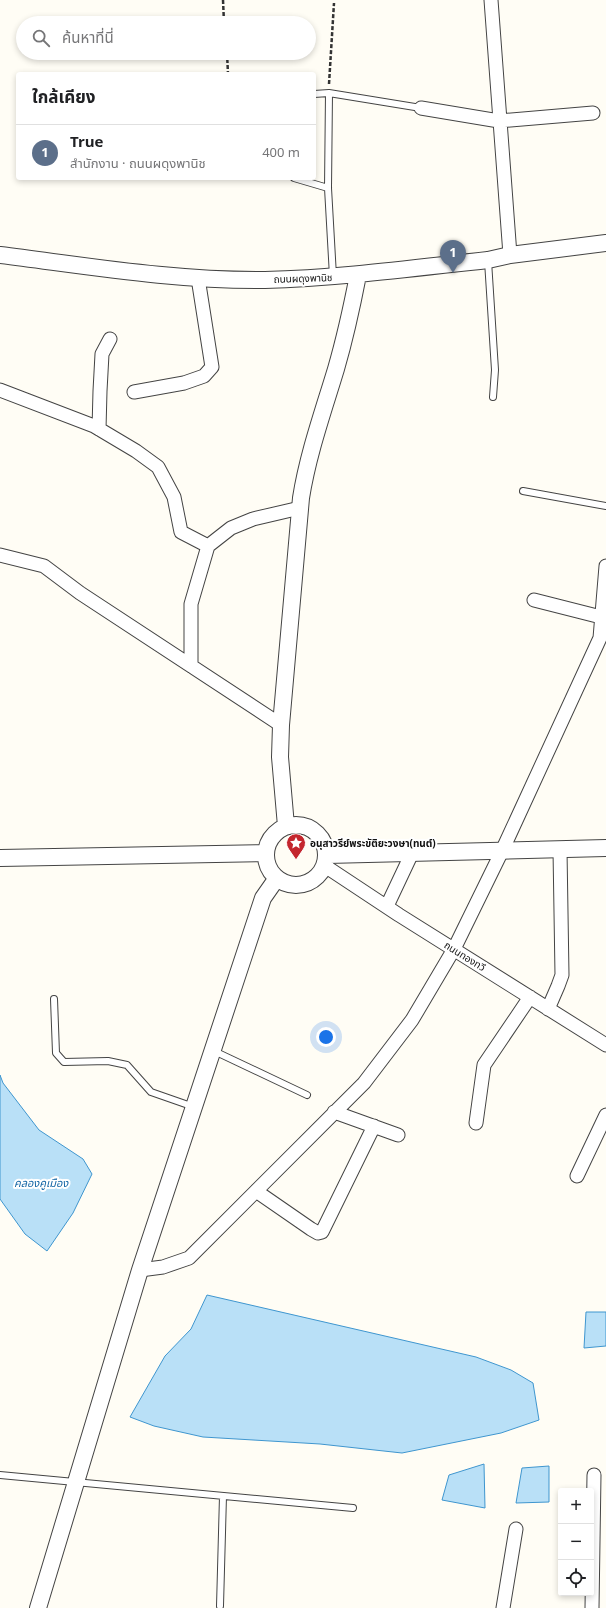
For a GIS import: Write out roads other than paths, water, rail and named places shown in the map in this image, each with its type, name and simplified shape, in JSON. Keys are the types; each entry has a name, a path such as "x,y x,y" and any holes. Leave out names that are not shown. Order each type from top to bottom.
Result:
{"street":[{"path":"491,0 510,255"},
{"path":"421,108 499,121 593,113"},
{"name":"ถนนผดุงพานิช","path":"0,255 198,278 264,280 333,277 488,260 510,255 606,243"},
{"path":"286,826 280,757 281,725 300,508 305,473 337,367 351,314 358,274"},
{"path":"134,392 184,383 204,376 212,367 198,278"},
{"path":"99,429 102,354 110,339"},
{"path":"0,390 99,429 136,451 158,467 174,497 181,532 208,546"},
{"path":"191,666 191,604 208,546 231,528 253,518 300,508"},
{"path":"0,555 44,566 80,593 281,725"},
{"path":"140,1270 163,1266 189,1258 364,1083 412,1020 454,949 603,637 601,617 606,566"},
{"path":"534,600 601,617"},
{"path":"300,825 311,828 321,837 326,847 326,860 320,873 313,880 303,884 286,883 277,878 270,870 267,863 266,853 268,843 274,834 286,826 300,825"},
{"path":"326,860 412,853 606,848"},
{"path":"548,1009 562,975 560,850"},
{"path":"0,858 266,853"},
{"path":"387,906 412,853"},
{"name":"ถนนทองทวี","path":"326,860 387,906 606,1045"},
{"path":"38,1608 140,1270 212,1050 263,898 277,878"},
{"path":"476,1123 484,1064 530,997"},
{"path":"334,1112 398,1135"},
{"path":"577,1176 606,1115"},
{"path":"256,1191 311,1229 318,1233 322,1232 374,1126"},
{"path":"592,1608 594,1476"},
{"path":"503,1608 516,1529"}],"lane":[{"path":"329,93 328,188 333,277"},
{"path":"316,94 329,93 421,108"},
{"path":"301,180 328,188"},
{"path":"488,260 495,370 493,397"},
{"path":"523,491 606,506"},
{"path":"54,999 56,1053 64,1062 108,1061 127,1064 152,1092 194,1106"},
{"path":"212,1050 307,1095"},
{"path":"0,1475 353,1508"},
{"path":"220,1606 223,1496"}],"water":[{"name":"คลองคูเมือง","path":"0,1075 3,1083 39,1130 83,1159 92,1174 73,1213 47,1251 25,1234 0,1199"},
{"path":"207,1295 476,1357 511,1370 533,1383 539,1420 501,1433 402,1453 320,1444 203,1437 154,1426 130,1417 165,1356 191,1329"},
{"path":"586,1312 606,1312 606,1346 584,1348"},
{"path":"484,1464 485,1508 442,1500 449,1475"},
{"path":"549,1466 549,1502 516,1503 522,1468"}],"place":[{"name":"True","path":"453,273"},
{"name":"อนุสาวรีย์พระขัติยะวงษา(ทนต์)","path":"296,860"}]}
